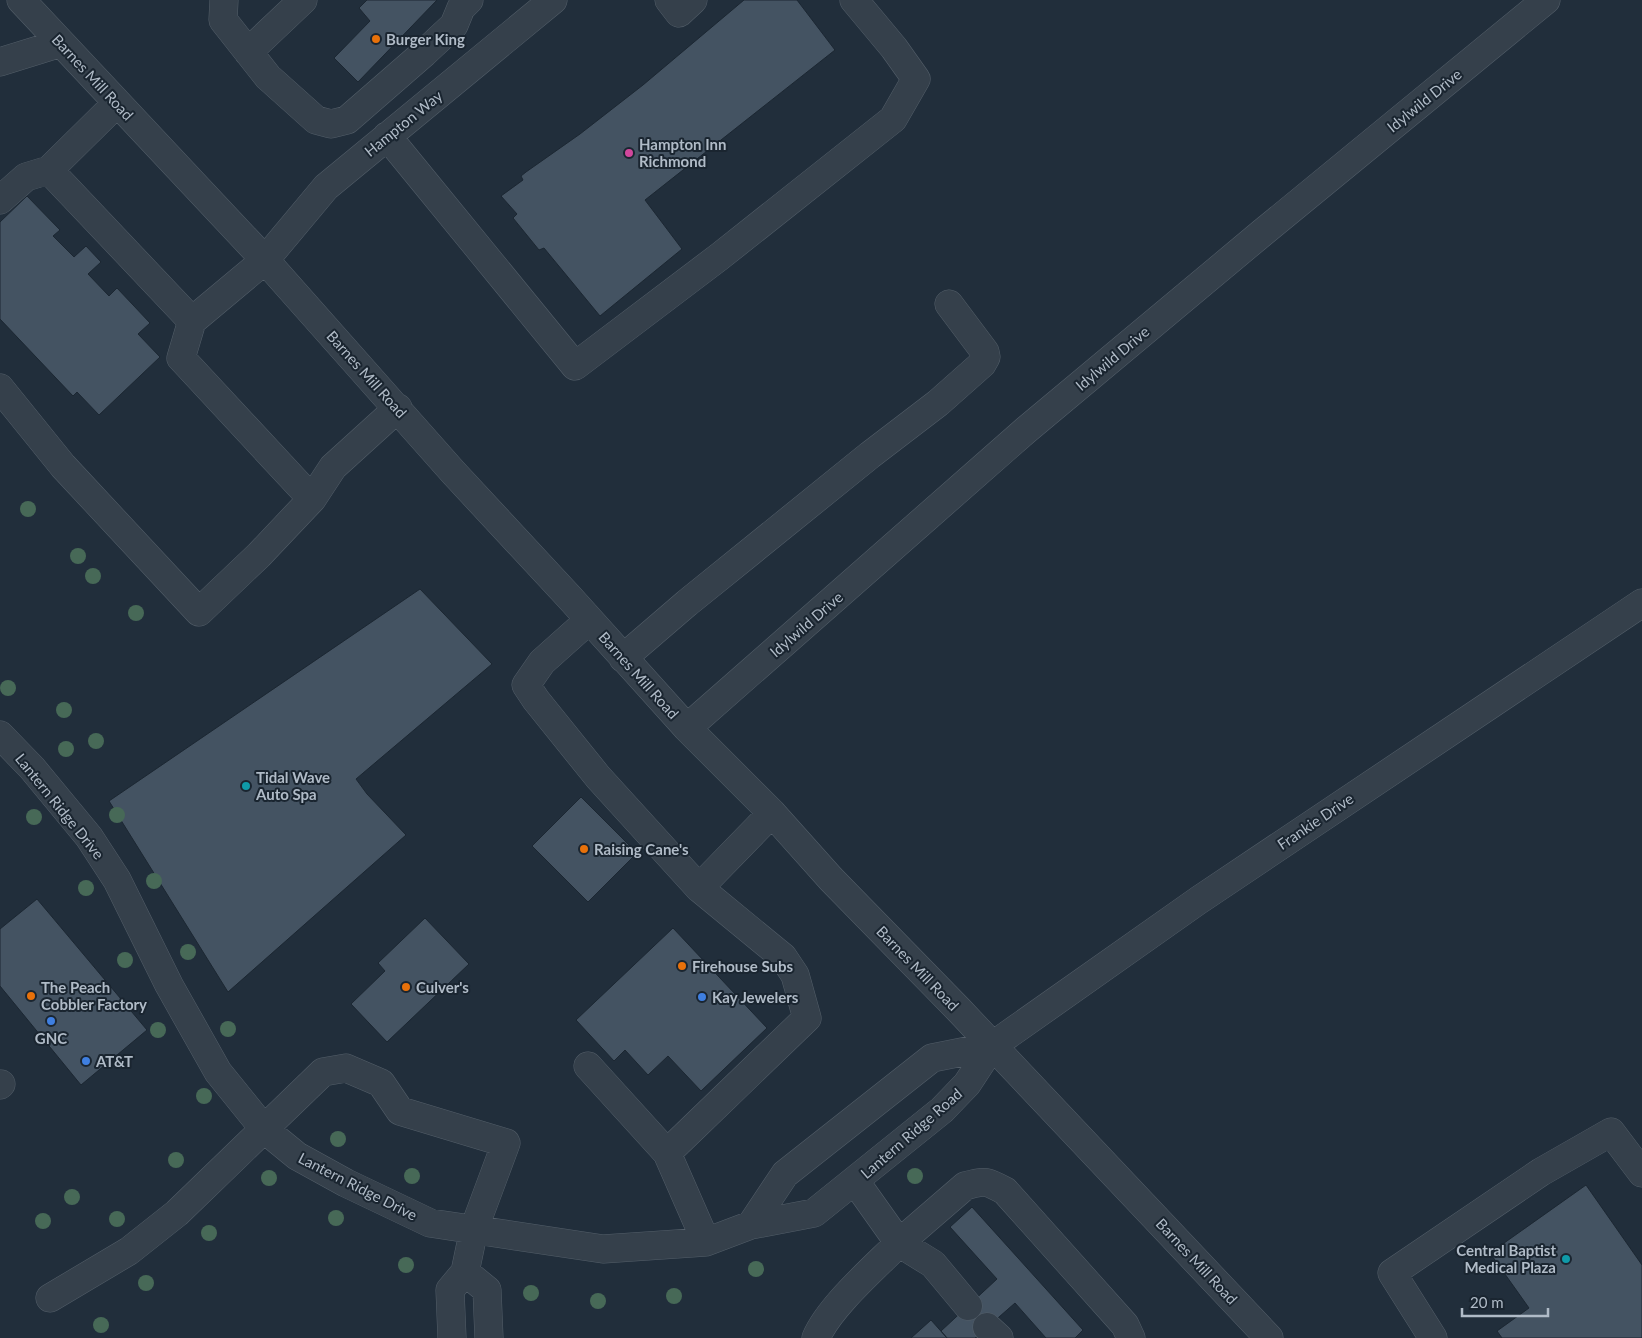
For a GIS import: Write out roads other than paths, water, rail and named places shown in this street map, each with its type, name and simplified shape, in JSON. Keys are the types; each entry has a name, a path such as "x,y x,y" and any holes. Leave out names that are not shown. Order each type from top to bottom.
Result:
{"street":[{"name":"Barnes Mill Road","path":"21,0 266,260 453,472 687,728 772,813 831,879 1269,1338"},
{"path":"224,0 223,20 268,77 316,120 331,124 347,120 424,53 454,25 461,8 469,0"},
{"path":"248,52 303,0"},
{"path":"669,0 679,12 693,0"},
{"path":"387,136 574,366 719,256 893,118 916,79 894,48 854,0"},
{"name":"Idylwild Drive","path":"687,728 1026,430 1546,0"},
{"name":"Hampton Way","path":"192,321 266,260 326,186 548,2"},
{"path":"0,62 61,43"},
{"path":"0,200 26,177 49,170 117,103"},
{"path":"49,170 192,321 181,358 312,499"},
{"path":"623,658 687,603 938,403 982,364 986,357 985,352 949,304"},
{"path":"0,388 63,466 199,612 312,499 333,467 398,408"},
{"name":"Frankie Drive","path":"992,1046 1199,900 1642,603"},
{"path":"589,620 542,662 526,685 598,778 699,888 783,958 795,975 807,1018 667,1153"},
{"name":"Lantern Ridge Drive","path":"0,735 32,768 89,837 117,880 169,985 218,1072 264,1129 297,1156 346,1183 430,1223 603,1249 706,1242 752,1224"},
{"path":"699,888 772,813"},
{"path":"752,1224 785,1174 932,1058 992,1046"},
{"name":"Lantern Ridge Road","path":"752,1224 814,1214 856,1182 942,1110 967,1084 992,1046"},
{"path":"588,1066 667,1153 706,1242"},
{"path":"50,1298 129,1251 177,1213 323,1072 346,1068 381,1083 400,1112 506,1143 474,1229 465,1272 450,1290 452,1338"},
{"path":"1433,1338 1392,1273 1541,1172 1611,1132 1642,1173"},
{"path":"856,1182 899,1243 933,1264 968,1306"},
{"path":"816,1338 821,1326 846,1297 899,1243 965,1186 978,1182 989,1182 1005,1191 1125,1325 1132,1338"},
{"path":"465,1272 487,1290 489,1338"}],"place":[{"name":"Burger King","path":"376,39"},
{"name":"Hampton Inn Richmond","path":"629,153"},
{"name":"Tidal Wave Auto Spa","path":"246,786"},
{"name":"Raising Cane's","path":"584,849"},
{"name":"Firehouse Subs","path":"682,966"},
{"name":"Culver's","path":"406,987"},
{"name":"The Peach Cobbler Factory","path":"31,996"},
{"name":"Kay Jewelers","path":"702,997"},
{"name":"GNC","path":"51,1021"},
{"name":"AT&T","path":"86,1061"},
{"name":"Central Baptist Medical Plaza","path":"1566,1259"}]}
